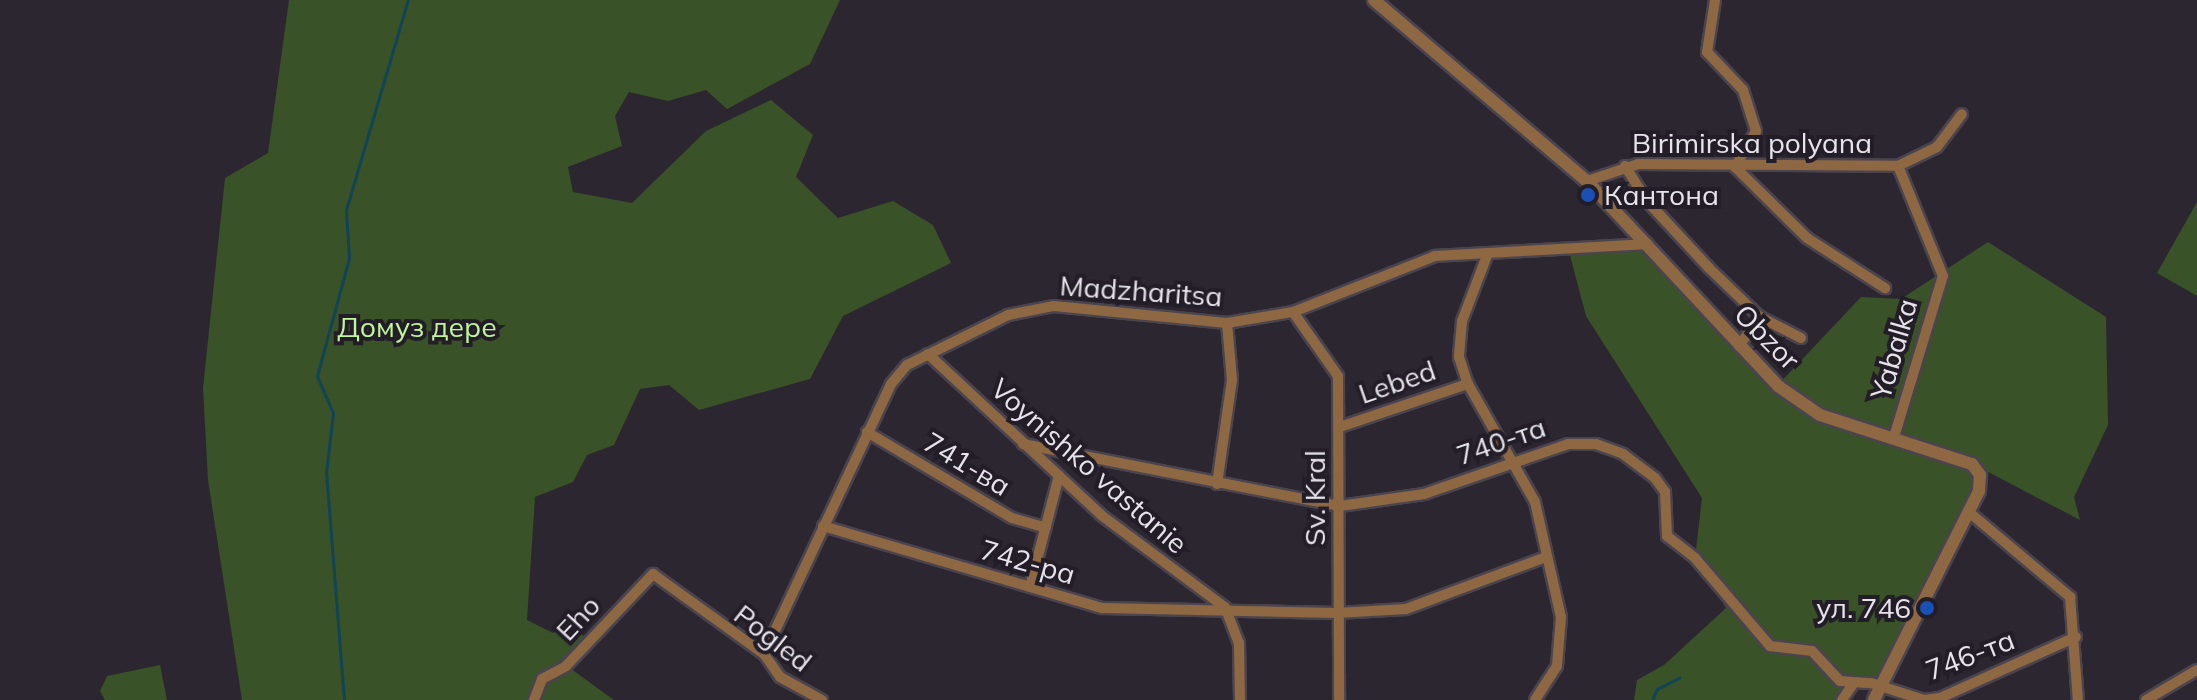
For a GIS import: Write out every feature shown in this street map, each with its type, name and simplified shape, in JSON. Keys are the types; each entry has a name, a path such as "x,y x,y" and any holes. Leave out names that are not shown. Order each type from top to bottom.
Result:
{"street":[{"name":"Obzor","path":"1374,0 1587,181 1778,386 1820,415 1972,464 1980,475 1979,491 1970,513 1874,700"},
{"path":"1715,0 1707,52 1743,90 1756,131 1735,167 1807,238 1885,288"},
{"path":"1898,166 1925,155 1962,114"},
{"name":"Birimirska polyana","path":"1587,181 1625,166 1898,166 1943,276"},
{"path":"1625,166 1647,201 1760,317 1801,338"},
{"name":"Madzharitsa","path":"764,654 891,384 907,365 1008,315 1054,306 1227,323 1293,312 1435,256 1648,244"},
{"path":"1488,253 1459,337 1468,384 1535,502 1561,617 1561,646 1549,685 1535,700"},
{"name":"Yabalka","path":"1894,437 1943,276"},
{"name":"Sv. Kral","path":"1293,312 1338,376 1339,700"},
{"path":"1739,346 1760,317"},
{"path":"1217,484 1232,380 1227,323"},
{"name":"Voynishko vastanie","path":"928,354 1023,444 1161,565 1225,607"},
{"name":"Lebed","path":"1340,427 1468,384"},
{"name":"741-ва","path":"867,432 1012,518 1046,528"},
{"name":"740-та","path":"1023,444 1340,506 1424,494 1568,444 1596,444 1623,454 1665,492 1667,536 1673,544 1695,558 1770,646 1812,651 1835,678 1853,684"},
{"path":"1030,587 1059,476"},
{"path":"1970,513 2070,597 2076,637 2078,700"},
{"name":"742-ра","path":"823,526 1102,608 1225,607 1337,613 1406,609 1546,557"},
{"name":"Eho","path":"534,700 542,679 566,666 653,574 662,578"},
{"name":"Pogled","path":"662,578 713,621 764,654 780,677 822,700"},
{"path":"1225,607 1239,643 1240,700"},
{"name":"746-та","path":"1880,685 1924,700 1940,698 2076,637"},
{"path":"2146,700 2197,670"},
{"path":"1842,700 1853,684 1880,685"}],"green space":[{"name":"Домуз дере","path":"289,0 840,0 810,64 727,109 706,90 668,101 629,92 615,116 622,146 568,167 573,192 632,203 706,131 771,100 813,135 796,177 838,218 893,201 933,225 951,263 843,316 810,379 699,410 669,385 640,389 614,445 587,455 573,482 535,497 527,620 553,633 575,623 585,639 567,666 614,700 242,700 208,480 203,388 225,178 268,153"},
{"path":"2197,202 2197,296 2157,273"},
{"path":"1988,242 2106,317 2108,425 2074,497 2080,520 1973,464 1979,491 1880,685 1853,684 1842,700 1634,700 1637,680 1664,665 1726,608 1695,558 1702,498 1586,316 1568,248 1648,244 1778,385 1861,297 1901,299"},
{"path":"160,665 167,700 105,700 100,691 107,676"}],"waterway":[{"name":"Домуз дере","path":"344,700 326,473 333,413 317,376 349,258 346,210 408,0"},
{"path":"1652,700 1657,689 1679,678"}],"place":[{"name":"Кантона","path":"1588,195"},
{"name":"ул. 746","path":"1927,608"}]}
